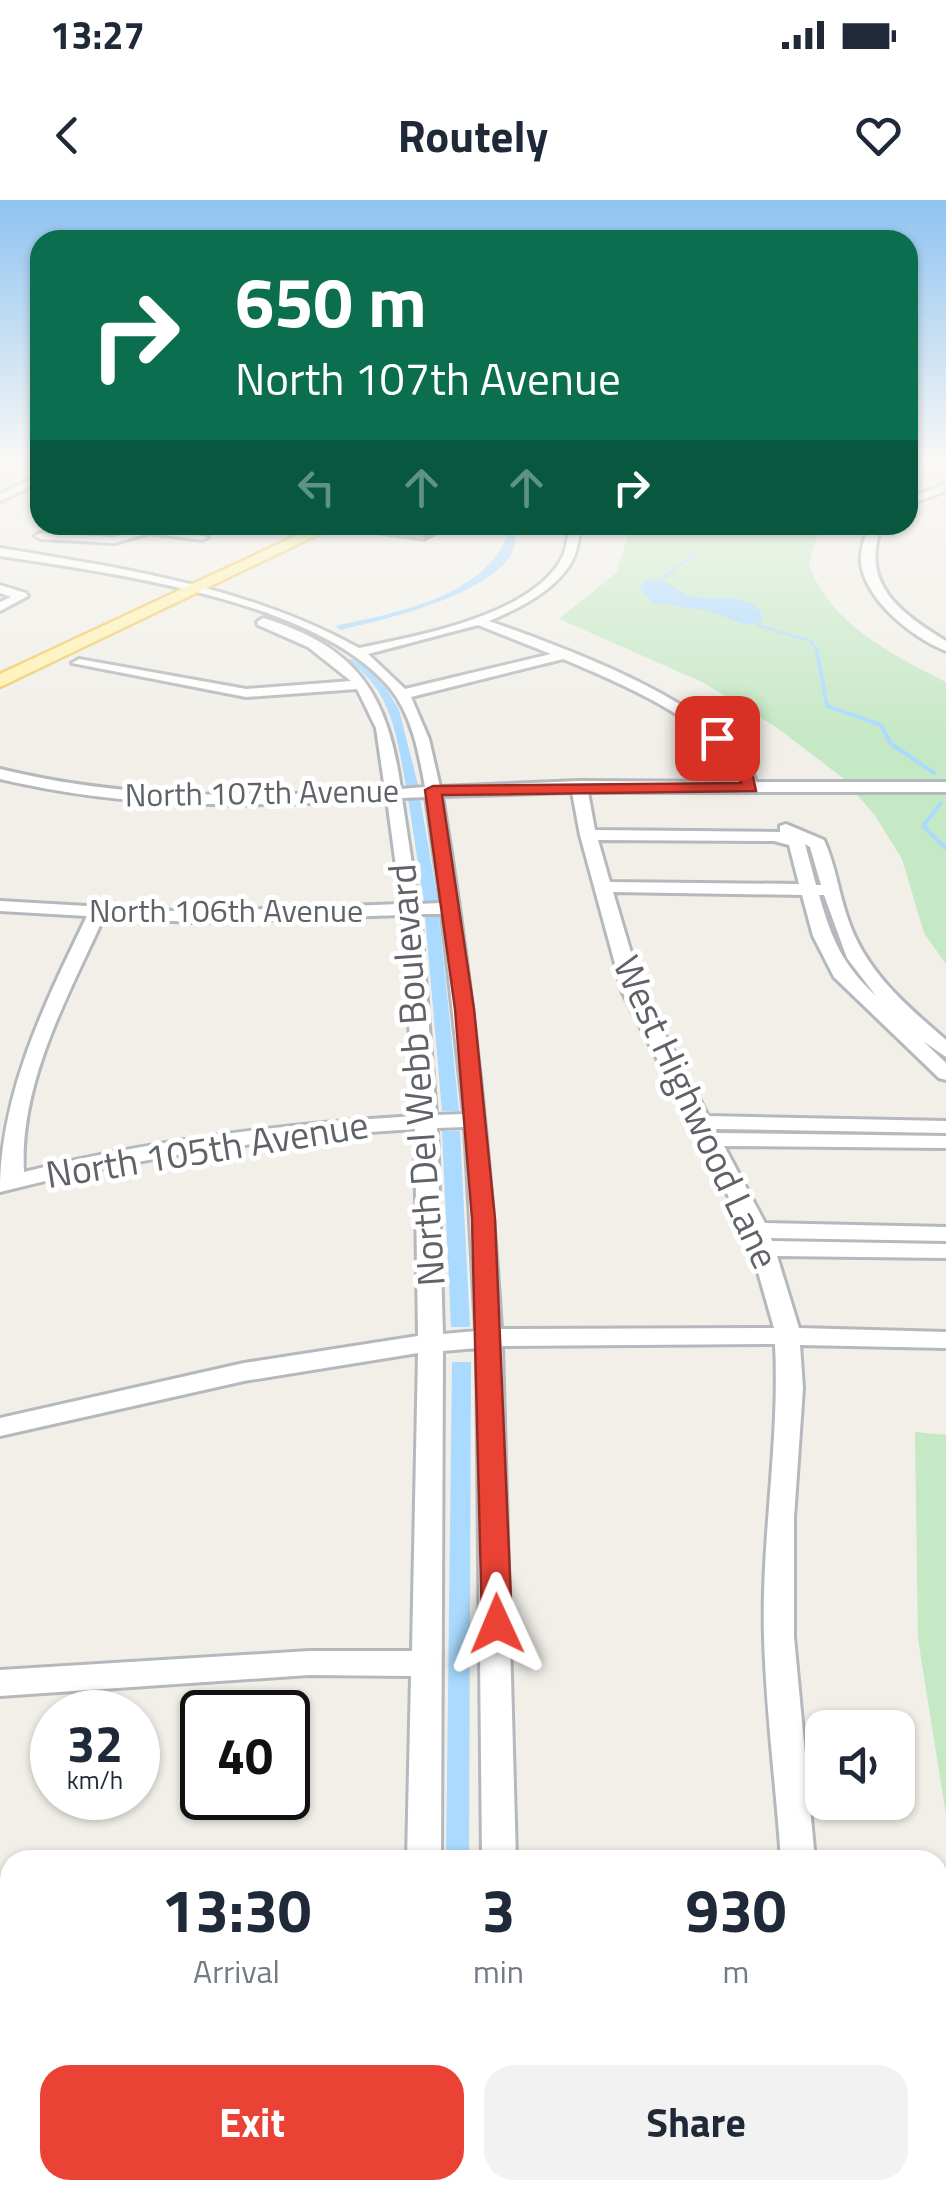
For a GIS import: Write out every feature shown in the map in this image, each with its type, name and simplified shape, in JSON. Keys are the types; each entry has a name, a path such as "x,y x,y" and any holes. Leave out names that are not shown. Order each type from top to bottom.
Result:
{"main road":[{"path":"0,668 253,555"},
{"path":"0,682 175,592"}],"street":[{"path":"332,658 476,620 518,601 552,578 569,555"},
{"path":"866,555 875,587 904,618 946,647"},
{"name":"North Del Webb Boulevard","path":"3,558 288,616 361,652 403,694 433,790 452,908 474,1120 490,1338 499,1850"},
{"path":"0,588 22,596 0,608"},
{"name":"North Del Webb Boulevard","path":"175,592 296,636 332,658 362,684 382,725 410,909 428,1121 433,1483 424,1664 424,1850"},
{"path":"220,608 264,618 288,616"},
{"path":"476,620 563,654 642,693 717,738 742,762 750,788"},
{"path":"296,636 316,627"},
{"path":"403,694 468,682 563,654"},
{"path":"79,663 246,693 362,684"},
{"name":"North 107th Avenue","path":"0,774 46,787 170,799 579,786 946,788"},
{"name":"West Highwood Lane","path":"579,786 587,831 634,993 760,1239 788,1337 790,1388 780,1518 779,1637 797,1850"},
{"path":"587,831 790,830 818,844 847,941 867,975 946,1051"},
{"path":"587,831 786,838 799,846 822,936 841,973 946,1074"},
{"path":"604,891 834,896"},
{"name":"North 106th Avenue","path":"0,906 204,917 452,908"},
{"path":"7,1183 7,1160 23,1078 97,914"},
{"name":"North 105th Avenue","path":"7,1183 237,1138 342,1124 474,1120"},
{"path":"704,1130 946,1126"},
{"path":"704,1130 946,1142"},
{"path":"760,1239 946,1234"},
{"path":"760,1239 946,1251"},
{"path":"0,1427 192,1381 490,1338 946,1340"},
{"path":"0,1683 309,1663 424,1664"}],"green space":[{"path":"622,555 812,555 809,565 819,586 848,621 866,636 946,682 946,964 924,933 902,859 876,817 843,778 776,727 702,682 559,619 616,573"},
{"path":"915,1432 946,1435 946,1815 918,1639"}],"water":[{"path":"509,555 500,568 449,598 387,619 341,630 335,626 435,599 479,574 496,556"},
{"path":"648,579 663,580 693,597 742,600 760,610 763,622 746,625 705,610 653,603 639,587"},
{"path":"358,658 386,688 399,710 418,785 406,786 395,732 383,699 361,671 345,660"},
{"path":"408,798 420,798 438,902 424,902"},
{"path":"425,916 439,916 459,1111 442,1111"},
{"path":"442,1131 460,1131 470,1327 451,1327"},
{"path":"452,1362 471,1362 469,1850 446,1850"}],"waterway":[{"path":"662,579 693,555"},
{"path":"757,625 811,641 817,651"},
{"path":"817,651 827,706 881,725 890,743 934,773"},
{"path":"941,803 923,826 946,848"}],"route":[{"path":"497,1624 483,1219 464,1009 433,790 579,786 750,788 742,762 717,738"}]}
